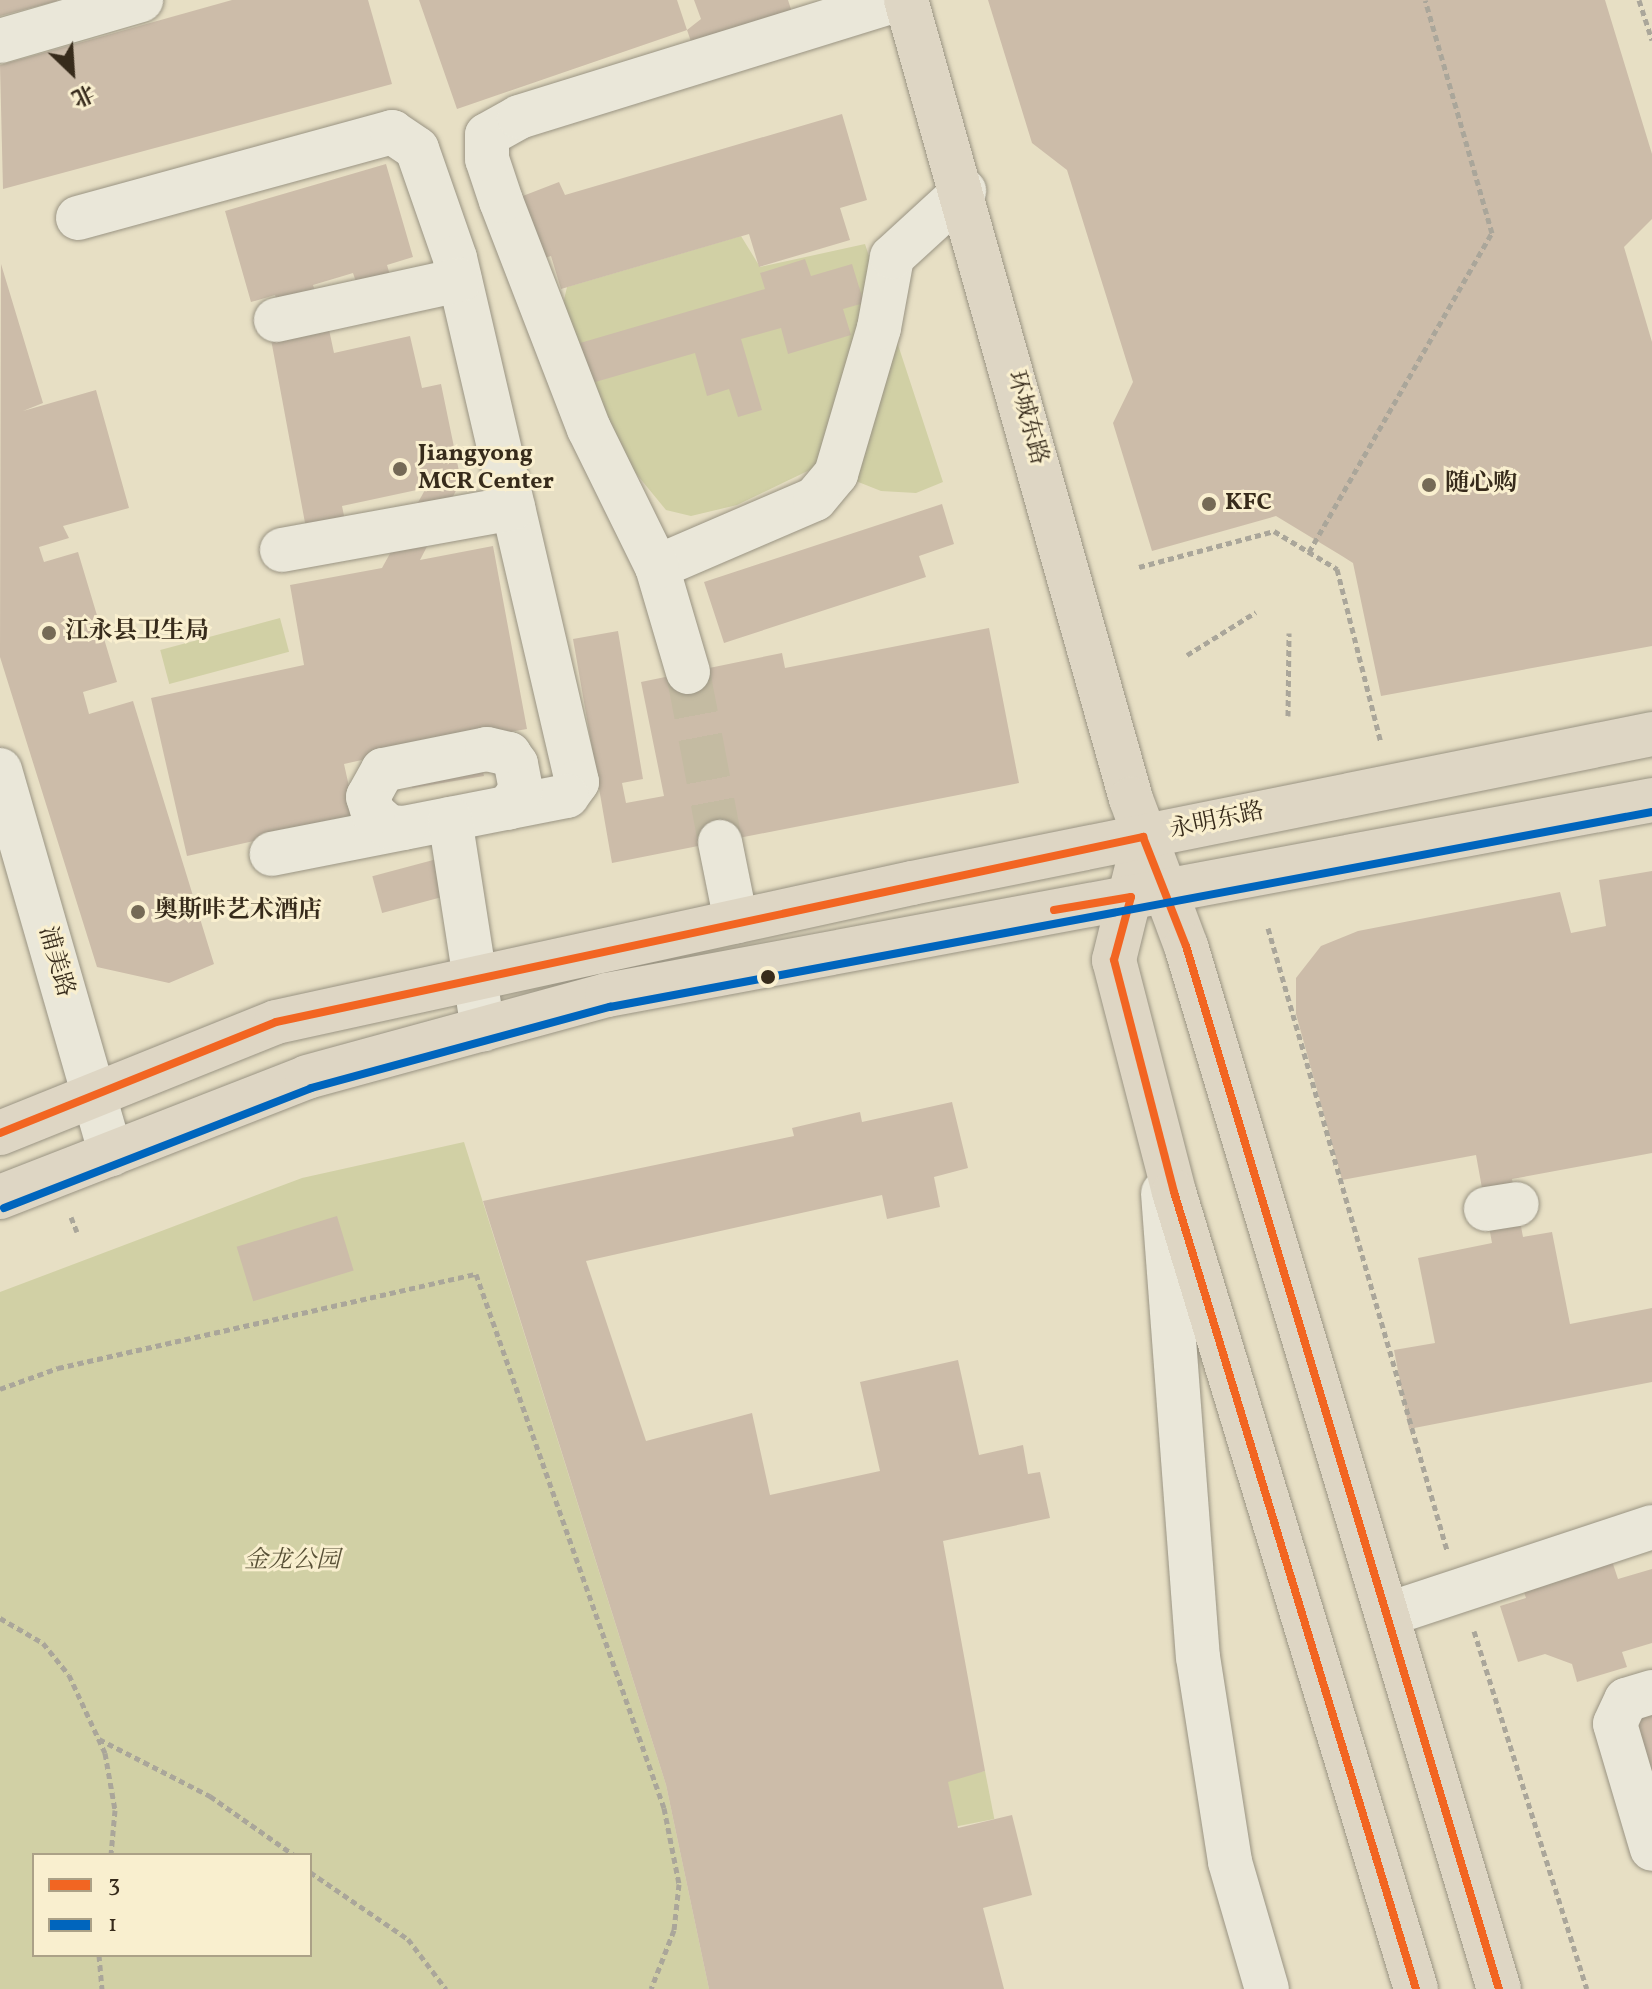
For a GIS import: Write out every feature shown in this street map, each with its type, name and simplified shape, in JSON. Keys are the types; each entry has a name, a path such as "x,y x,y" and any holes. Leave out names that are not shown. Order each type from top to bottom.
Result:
{"main road":[{"name":"环城东路","path":"906,0 964,191 1143,837 1148,894 1389,1614 1499,1989"},
{"name":"永明东路","path":"0,1133 276,1022 736,921 1652,734"},
{"path":"0,1197 307,1077 607,995 1652,800"},
{"path":"1148,894 1114,960 1156,1123 1416,1989"}],"street":[{"path":"0,41 141,0"},
{"path":"688,672 657,567 583,414 501,201 487,159 487,135 519,117 898,0"},
{"path":"78,218 392,132 417,149 460,280 577,782 567,796 272,854"},
{"path":"657,567 815,499 829,482 879,328 892,257 964,191"},
{"path":"276,320 460,280"},
{"path":"282,550 513,508"},
{"path":"404,828 389,827 373,813 368,797 383,770 487,749 509,754 516,764 521,790 508,808"},
{"name":"浦美路","path":"0,770 111,1154"},
{"path":"450,819 483,1029"},
{"path":"720,842 736,921"},
{"path":"1156,1123 1198,1657 1230,1862 1267,1989"},
{"path":"1389,1614 1460,1587 1652,1527"},
{"path":"1652,1692 1626,1700 1615,1724 1652,1849"}],"path":[{"path":"1309,552 1492,233 1425,0"},
{"path":"1639,0 1652,40"},
{"path":"1139,567 1260,532 1274,531 1309,552 1344,581 1383,748"},
{"path":"1187,655 1256,612"},
{"path":"1288,716 1289,633"},
{"path":"1268,928 1460,1587 1587,1989"},
{"path":"0,1389 58,1368 476,1274 664,1808 679,1884 674,1930 651,1989"},
{"path":"0,1618 43,1643 69,1675 98,1739 115,1810 111,1853"},
{"path":"98,1739 231,1809 291,1853"},
{"path":"312,1873 408,1939 446,1989"},
{"path":"99,1957 102,1989"}],"green space":[{"path":"741,236 760,267 865,244 943,482 916,493 881,491 818,466 737,505 691,516 666,510 634,471 561,313 567,287"},
{"path":"280,618 289,652 169,684 160,650"},
{"name":"金龙公园","path":"464,1142 666,1785 709,1989 0,1989 0,1292 302,1178"},
{"path":"985,1771 994,1819 956,1827 947,1778"}],"building":[{"path":"0,0 57,0 57,1 0,16"},
{"path":"232,0 368,0 392,84 3,189 0,65"},
{"path":"419,0 677,0 687,30 457,109"},
{"path":"694,0 788,0 797,28 698,61 687,30 701,19"},
{"path":"988,0 1605,0 1652,154 1652,219 1624,247 1652,342 1652,646 1381,696 1353,563 1342,556 1276,516 1152,551 1113,423 1133,382 1067,170 1032,143"},
{"path":"842,114 867,200 840,208 850,240 759,267 749,234 561,289 551,256 538,260 515,199 559,182 565,195"},
{"path":"386,164 413,257 387,265 390,275 357,285 353,273 313,285 317,297 279,308 275,295 251,302 225,211"},
{"path":"805,259 811,276 852,264 864,303 843,309 851,335 788,354 781,328 741,339 762,410 738,417 729,389 707,396 695,353 592,383 580,343 765,289 760,273"},
{"path":"1,264 43,403 23,411 96,390 129,508 63,526 69,538 39,547 44,562 78,552 117,682 83,692 89,714 133,701 214,964 169,983 97,967 0,657"},
{"path":"327,320 334,353 410,336 422,388 441,384 461,481 420,560 493,546 527,729 476,738 484,776 412,788 406,750 344,764 356,818 187,856 151,698 304,665 290,585 382,568 426,488 342,506 347,530 308,539 270,334"},
{"path":"942,504 954,544 919,556 926,577 724,643 704,582"},
{"path":"989,628 1019,783 612,863 573,639 618,631 643,779 622,783 626,803 664,796 641,682 782,653 785,668"},
{"path":"437,859 447,896 382,913 372,876"},
{"path":"1652,871 1652,1153 1512,1179 1523,1237 1552,1232 1570,1324 1652,1308 1652,1382 1409,1429 1394,1350 1435,1343 1418,1258 1492,1243 1476,1155 1342,1180 1296,1014 1296,978 1321,946 1358,931 1560,892 1571,933 1606,926 1599,880"},
{"path":"952,1102 968,1168 934,1177 940,1207 887,1219 882,1195 586,1261 646,1441 752,1413 770,1495 880,1471 860,1382 958,1360 979,1455 1023,1445 1028,1474 1040,1472 1050,1518 943,1541 985,1771 948,1782 958,1828 1012,1815 1032,1895 983,1908 1004,1989 709,1989 666,1785 483,1201 794,1136 792,1128 860,1112 862,1122"},
{"path":"337,1216 354,1271 253,1301 237,1247"},
{"path":"1607,1546 1618,1579 1652,1569 1652,1643 1622,1652 1627,1667 1577,1682 1572,1664 1545,1654 1518,1662 1500,1606 1526,1598 1518,1574"},
{"path":"1652,1705 1652,1801 1625,1713"}],"tunnel":[{"path":"688,672 720,842"}],"transit line":[{"name":"1","path":"4,1208 311,1088 610,1007 1652,812"},
{"name":"3","path":"0,1133 276,1022 1143,837 1186,946 1499,1989"},
{"name":"3","path":"1054,910 1131,897 1114,960 1174,1192 1416,1989"}],"place":[{"name":"Jiangyong MCR Center","path":"400,469"},
{"name":"随心购","path":"1429,485"},
{"name":"KFC","path":"1209,504"},
{"name":"江永县卫生局","path":"49,633"},
{"name":"奥斯咔艺术酒店","path":"138,912"}]}
